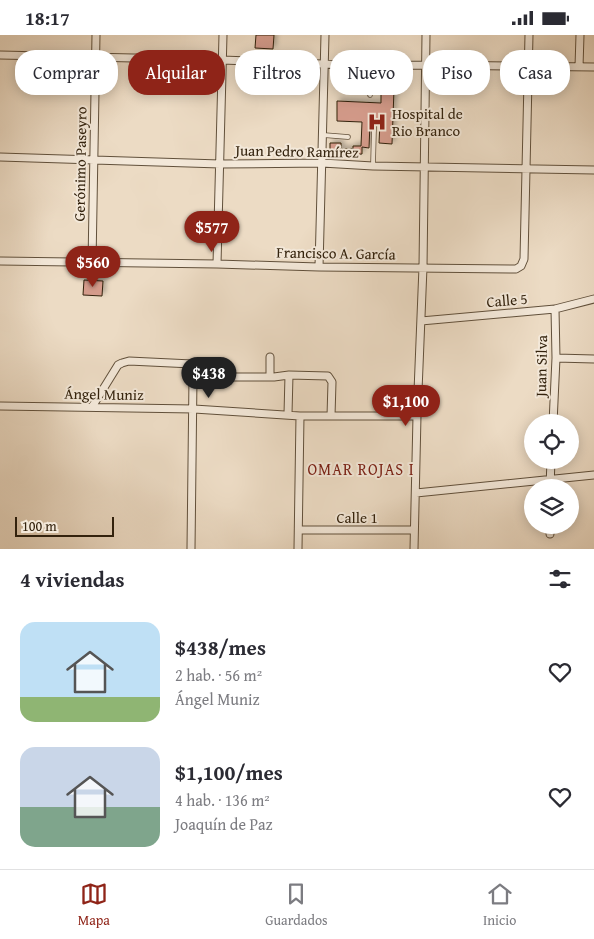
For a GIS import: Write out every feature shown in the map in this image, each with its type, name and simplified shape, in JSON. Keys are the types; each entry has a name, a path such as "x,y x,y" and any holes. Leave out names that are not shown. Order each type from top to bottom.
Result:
{"street":[{"name":"Gerónimo Paseyro","path":"96,35 96,50"},
{"path":"222,35 222,50"},
{"path":"318,267 325,35"},
{"path":"426,35 426,50"},
{"path":"529,35 529,50"},
{"path":"579,67 580,35"},
{"path":"0,55 15,55"},
{"path":"225,60 330,63"},
{"path":"570,67 594,67"},
{"name":"Gerónimo Paseyro","path":"92,263 95,95"},
{"path":"216,264 221,95"},
{"path":"414,549 423,267 425,95"},
{"path":"526,168 527,95"},
{"name":"Juan Pedro Ramírez","path":"0,157 220,164 322,163 373,166 594,170"},
{"name":"Francisco A. García","path":"0,261 511,269 521,266 524,259 526,168"},
{"name":"Calle 5","path":"421,321 555,309 594,299"},
{"name":"Juan Silva","path":"553,414 556,358 555,309"},
{"path":"270,357 270,377"},
{"path":"556,358 594,359"},
{"path":"92,407 118,365 122,363 129,361 192,364 194,366 191,549"},
{"path":"288,414 289,375"},
{"path":"193,377 270,377 289,375 328,377 332,382 331,416"},
{"name":"Ángel Muniz","path":"0,406 194,409 300,416 417,416"},
{"path":"298,549 300,416"},
{"path":"550,469 550,478"},
{"path":"416,493 594,475"},
{"name":"Calle 1","path":"299,531 414,530"}],"lane":[{"path":"373,166 374,127"},
{"path":"323,135 348,137"}],"building":[{"path":"256,35 274,35 273,49 255,48"},
{"name":"Hospital de Rio Branco","path":"381,95 394,95 392,144 379,143 380,123 370,123 369,148 362,147 362,154 330,156 330,143 341,143 341,149 353,149 353,146 361,146 362,122 337,121 337,101 381,103"},
{"path":"84,280 103,281 102,296 83,295"}],"place":[{"name":"Hospital de Rio Branco","path":"377,122"}],"district":[{"name":"OMAR ROJAS I","path":"361,469"}]}
